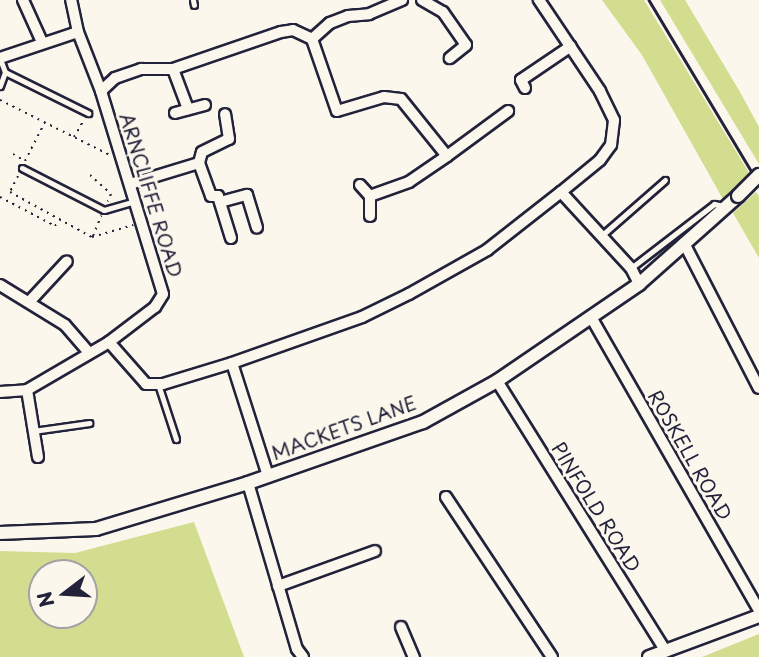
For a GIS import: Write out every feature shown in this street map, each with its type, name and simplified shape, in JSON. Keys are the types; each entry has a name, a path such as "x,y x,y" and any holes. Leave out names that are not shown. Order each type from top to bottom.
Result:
{"street":[{"path":"23,0 42,42"},
{"name":"ARNCLIFFE ROAD","path":"0,392 27,390 88,351 109,342 155,307 163,294 101,90 78,32 72,0"},
{"path":"312,39 330,23 348,16 369,14 402,0"},
{"path":"422,0 443,12 466,45 450,58"},
{"path":"109,342 146,384 158,384 232,363 362,317 409,293 486,250 561,192 600,160 611,145 614,120 600,91 539,0"},
{"path":"101,90 115,78 141,69 173,69 293,30 312,39 337,111 384,97 401,99 447,156"},
{"path":"0,59 42,42 78,32"},
{"path":"525,88 521,80 571,46"},
{"path":"173,69 188,109"},
{"path":"175,113 205,104"},
{"path":"370,196 409,182 508,111"},
{"path":"225,114 229,139 202,152 199,163 211,195 218,196 231,238"},
{"path":"130,184 199,163"},
{"name":"MACKETS LANE","path":"0,533 96,529 268,476 423,422 497,381 639,284 759,175"},
{"path":"360,185 370,196 370,216"},
{"path":"561,192 631,268 639,284"},
{"path":"220,202 247,195 257,228"},
{"path":"684,243 759,388"},
{"path":"30,301 67,261"},
{"path":"0,284 65,325 88,351"},
{"name":"ROSKELL ROAD","path":"591,317 759,610"},
{"path":"232,363 268,476"},
{"name":"PINFOLD ROAD","path":"497,381 666,651"},
{"path":"27,390 37,457"},
{"path":"248,482 297,649 303,657"},
{"path":"445,497 552,657"},
{"path":"278,586 374,551"},
{"path":"649,657 759,616"},
{"path":"401,627 414,657"}],"lane":[{"path":"0,59 5,72 0,86"},
{"path":"5,72 88,113"},
{"path":"22,168 104,210 135,201"},
{"path":"601,236 665,180"},
{"name":"MACKETS LANE","path":"631,268 714,204 725,206"},
{"path":"158,384 176,439"},
{"path":"33,431 89,423"}],"path":[{"path":"0,100 123,162"},
{"path":"74,137 88,113"},
{"path":"45,122 9,192 93,237 141,223"},
{"path":"13,154 26,161"},
{"path":"0,197 55,226 59,219"}],"green space":[{"path":"602,0 644,0 751,176 724,201 642,55"},
{"path":"660,0 685,0 759,127 759,164"},
{"path":"756,192 759,197 759,258 733,213"},
{"path":"194,522 244,657 0,657 0,551 75,553"},
{"path":"759,634 759,657 702,657"}],"railway":[{"path":"649,0 759,184"}]}
